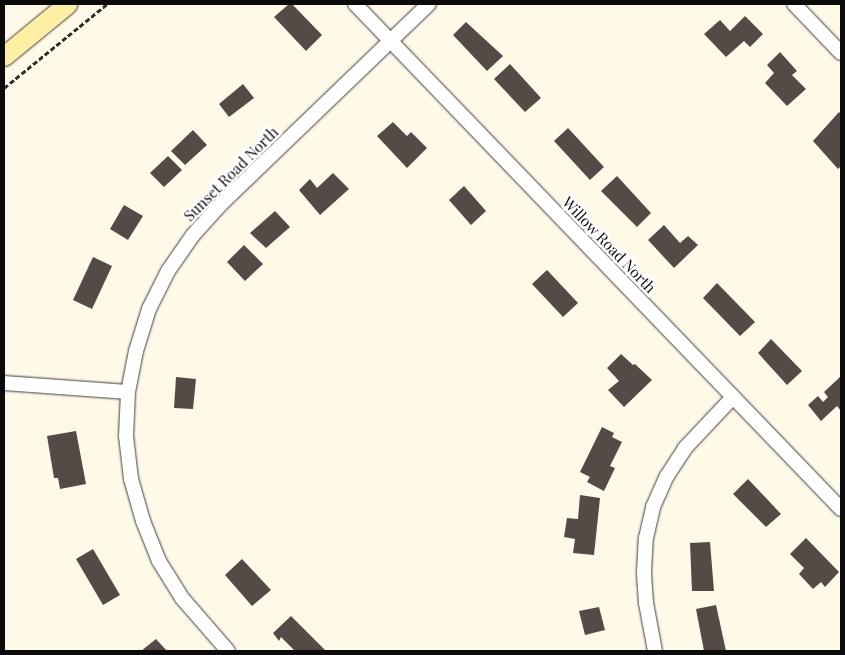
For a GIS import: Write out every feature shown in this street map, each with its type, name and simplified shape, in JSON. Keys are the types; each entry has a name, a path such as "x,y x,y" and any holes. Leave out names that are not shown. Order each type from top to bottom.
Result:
{"main road":[{"path":"4,56 67,4"}],"street":[{"name":"Willow Road North","path":"355,4 841,509"},
{"name":"Sunset Road North","path":"228,651 182,598 159,561 143,521 132,478 126,436 128,392 136,351 149,309 168,271 193,235 222,203 429,4"},
{"path":"794,4 841,53"},
{"path":"4,383 128,392"},
{"path":"655,651 646,603 644,572 646,538 653,507 667,476 685,448 733,397"}],"path":[{"path":"4,88 107,4"}],"building":[{"path":"289,4 292,4 322,35 306,51 274,17"},
{"path":"745,16 763,34 750,47 744,41 726,57 704,34 720,20 730,31"},
{"path":"466,22 503,56 487,71 453,35"},
{"path":"780,52 797,71 792,75 806,89 787,106 765,83 774,73 767,65"},
{"path":"510,64 541,98 525,112 494,79"},
{"path":"243,84 254,98 229,117 219,104"},
{"path":"839,112 841,114 841,166 838,169 813,141"},
{"path":"393,122 407,136 411,132 427,148 407,168 377,136"},
{"path":"568,128 604,167 590,180 554,141"},
{"path":"193,130 207,145 185,165 171,151"},
{"path":"168,156 182,170 164,187 150,173"},
{"path":"333,173 349,189 320,215 299,190 310,179 317,188"},
{"path":"617,176 651,213 637,227 601,191"},
{"path":"464,186 486,211 471,225 449,200"},
{"path":"124,205 143,216 128,240 110,229"},
{"path":"275,211 290,227 266,248 250,233"},
{"path":"664,225 680,243 688,236 698,245 674,268 648,240"},
{"path":"244,245 263,264 245,281 227,262"},
{"path":"93,257 112,266 92,309 73,300"},
{"path":"547,270 578,303 563,317 532,284"},
{"path":"717,283 755,322 740,336 703,298"},
{"path":"771,339 802,371 787,385 758,353"},
{"path":"621,354 652,380 624,407 608,390 619,381 607,368"},
{"path":"176,377 196,379 193,409 174,408"},
{"path":"840,377 841,411 837,406 821,421 808,405 818,396 823,402 828,397 824,392"},
{"path":"602,427 614,433 612,437 622,442 610,466 615,468 604,491 587,482 590,477 580,472"},
{"path":"76,431 86,484 60,489 58,478 54,478 47,436"},
{"path":"748,479 781,514 766,527 733,494"},
{"path":"580,495 600,498 594,555 573,553 575,539 564,537 567,518 578,519"},
{"path":"806,538 839,572 825,587 821,582 813,589 799,574 804,568 790,554"},
{"path":"710,542 714,591 692,591 690,543"},
{"path":"93,549 120,595 103,605 76,559"},
{"path":"242,559 271,590 252,606 225,575"},
{"path":"716,605 726,651 704,651 696,609"},
{"path":"599,607 605,630 585,635 579,611"},
{"path":"291,616 326,651 295,651 281,637 279,641 273,633"},
{"path":"156,639 167,651 141,651"}]}
